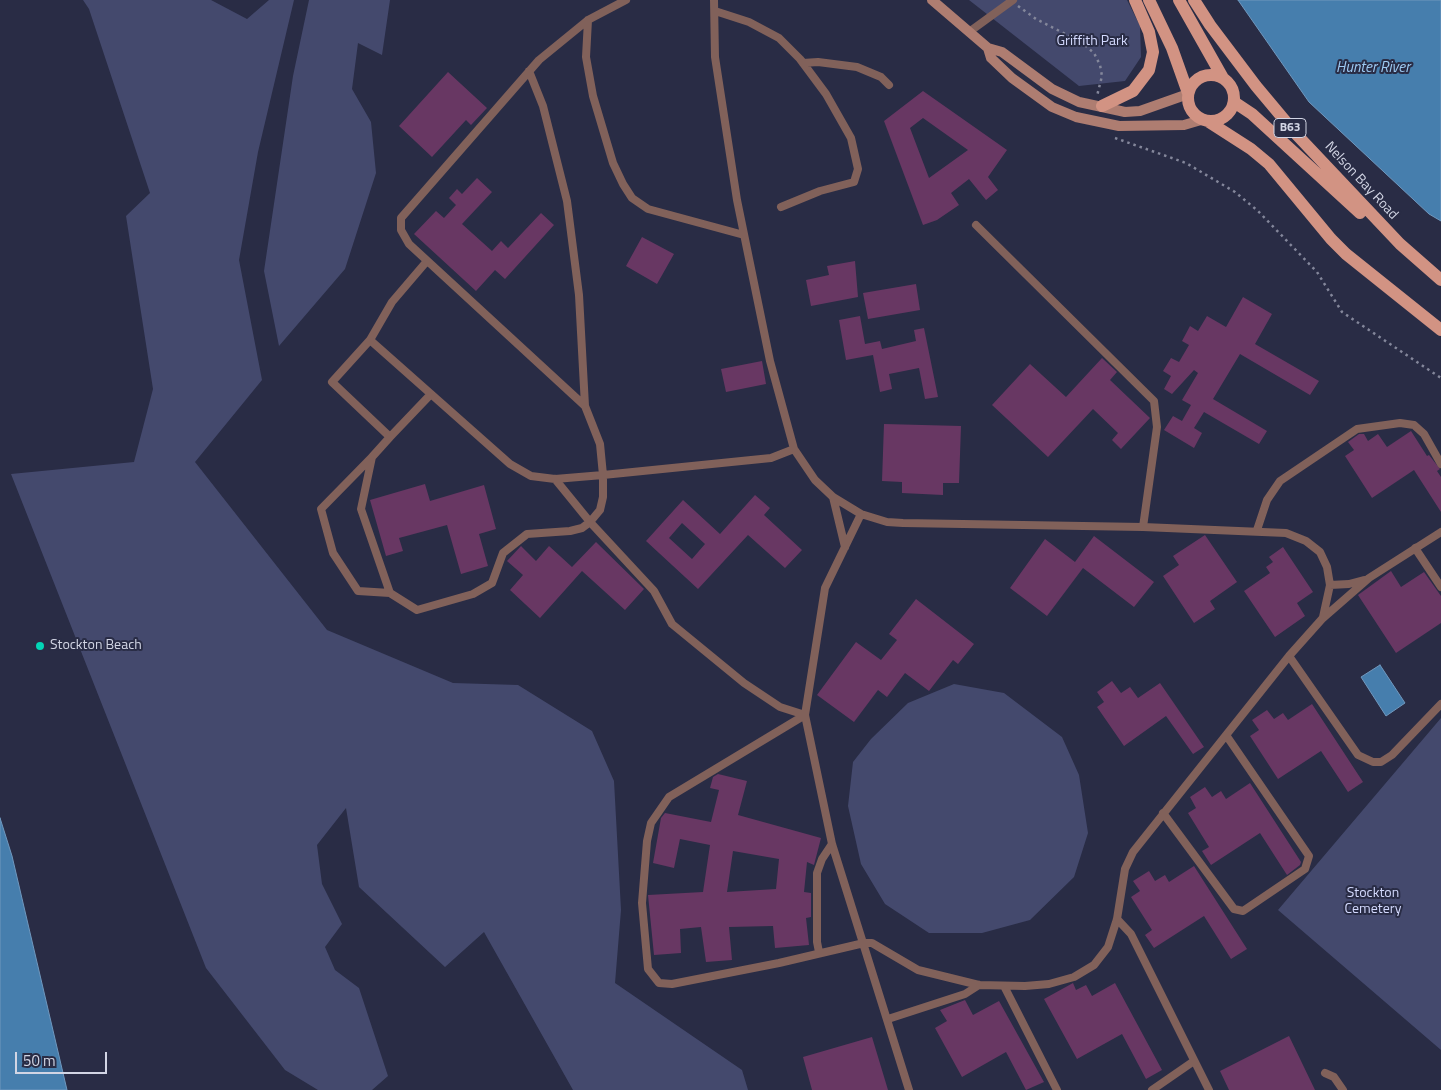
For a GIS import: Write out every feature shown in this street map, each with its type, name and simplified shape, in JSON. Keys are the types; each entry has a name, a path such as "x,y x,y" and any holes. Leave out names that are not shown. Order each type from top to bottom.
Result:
{"main road":[{"path":"932,0 988,48 1002,52 1059,93 1094,107 1102,106 1133,91 1149,70 1153,52 1149,32 1135,0"},
{"path":"1149,0 1172,48 1188,94 1190,110 1251,148 1269,164 1336,244 1441,330"},
{"path":"988,48 991,58 1012,78 1052,107 1076,117 1119,126 1184,125 1225,117 1234,102 1232,88 1223,78 1179,0"},
{"name":"Nelson Bay Road","path":"1194,0 1244,71 1296,135 1400,244 1441,280"},
{"path":"1102,106 1125,112 1140,111 1188,94 1195,80 1202,76 1209,74 1223,78"},
{"path":"1234,102 1252,114 1376,228 1400,244"}],"lane":[{"path":"585,406 410,244 402,230 401,218 545,54 588,20 626,0"},
{"path":"713,0 715,57 744,236 770,361 794,449 815,480 833,496 861,514 887,522 1258,530 1286,533 1306,542 1320,552 1327,567 1330,585 1322,619"},
{"path":"969,32 1012,0"},
{"path":"714,11 749,22 779,38 803,63 845,125 857,156 858,169 854,182 820,191 781,207"},
{"path":"588,20 586,58 594,96 613,163 632,198 648,209 744,236"},
{"path":"803,63 818,62 857,67 881,76 889,85"},
{"path":"431,394 321,509 333,553 358,591 390,593 416,610 473,594 492,583 503,553 527,534 570,531 582,528 600,510 603,497 600,444 585,406 579,295 567,202 543,106 529,71"},
{"path":"976,225 1154,401 1157,427 1143,527"},
{"path":"390,437 332,382 370,340 392,302 427,261"},
{"path":"370,340 510,464 531,476 555,479 771,458 794,449"},
{"path":"1258,530 1273,489 1313,458 1357,429 1400,423 1414,425 1424,434 1441,464"},
{"path":"372,457 361,509 390,593"},
{"path":"555,479 590,522 654,591 672,624 744,684 780,707 805,715"},
{"path":"833,496 845,547"},
{"path":"861,514 825,588 805,715 832,844 909,1090"},
{"path":"805,715 669,796 659,808 651,823 647,841 642,904 648,969 659,983 672,984 730,973 820,952 872,943 918,970 980,985 1049,984 1081,973 1094,965 1108,947 1117,919 1125,869 1133,852 1289,656 1322,619 1369,578 1441,532"},
{"path":"1415,548 1441,587"},
{"path":"1330,585 1349,584 1369,578"},
{"path":"1289,656 1358,755 1373,762 1381,762 1392,755 1441,704"},
{"path":"1163,813 1234,909 1243,911 1305,869 1309,856 1226,735"},
{"path":"820,952 817,942 817,872 822,859 832,844"},
{"path":"1117,919 1131,934 1209,1090"},
{"path":"888,1019 965,994 980,985"},
{"path":"1004,986 1057,1090"},
{"path":"1152,1090 1194,1061"},
{"path":"1325,1072 1334,1077 1343,1090"}],"path":[{"path":"1012,0 1036,19 1081,42 1094,53 1101,70 1098,92"},
{"path":"1107,135 1186,163 1210,175 1234,192 1258,211 1317,272 1342,312 1382,341 1441,378"}],"green space":[{"path":"83,0 211,0 247,19 269,0 294,0 258,152 239,260 262,380 195,462 327,630 453,683 518,685 592,731 614,781 621,910 615,983 742,1070 748,1090 573,1090 484,932 445,967 359,887 346,808 317,845 322,884 342,924 325,947 335,970 359,988 388,1076 372,1090 318,1090 285,1070 206,968 11,474 134,462 153,389 126,216 150,193 89,9"},
{"path":"309,0 390,0 382,55 358,43 352,89 371,122 376,173 345,269 279,346 264,271 293,76"},
{"name":"Griffith Park","path":"969,0 1127,0 1140,26 1141,57 1125,81 1079,86"},
{"path":"954,684 1004,693 1062,737 1079,775 1088,833 1074,877 1030,920 982,933 929,933 885,904 861,864 848,806 853,762 871,739 908,703"},
{"name":"Stockton Cemetery","path":"1441,718 1441,1050 1278,910"}],"water":[{"name":"Hunter River","path":"1238,0 1441,0 1441,221 1429,214 1309,102"},
{"path":"1380,665 1405,703 1386,716 1361,677"},
{"path":"0,818 12,856 67,1090 0,1090"}],"building":[{"path":"448,72 487,108 471,125 466,120 432,157 399,126"},
{"path":"923,91 1007,150 988,177 998,190 986,200 969,179 951,193 959,205 937,220 923,225 884,121","holes":["923,118 968,150 929,178 910,128"]},
{"path":"477,178 492,192 462,224 492,251 501,241 508,248 541,213 554,225 505,279 495,270 476,291 414,234 436,211 444,218 456,205 449,198 457,189 462,194"},
{"path":"642,237 674,254 657,284 626,266"},
{"path":"855,261 858,297 811,306 806,280 829,275 827,266"},
{"path":"916,284 920,310 868,319 863,293"},
{"path":"1243,297 1272,314 1255,344 1319,381 1310,395 1240,354 1213,399 1267,431 1259,444 1204,412 1194,428 1202,433 1194,448 1164,430 1173,416 1182,421 1191,405 1182,400 1198,373 1194,370 1172,394 1164,389 1171,376 1163,371 1171,358 1179,362 1189,345 1182,341 1190,326 1198,331 1207,316 1226,327"},
{"path":"860,316 865,344 880,341 882,349 916,341 914,330 924,328 938,397 925,399 919,368 889,374 892,389 880,392 873,355 846,360 839,320"},
{"path":"1102,358 1117,372 1110,380 1150,418 1121,449 1112,440 1118,433 1093,409 1048,457 992,405 1030,364 1066,397"},
{"path":"762,361 766,384 726,392 721,369"},
{"path":"884,424 961,426 959,483 943,483 943,495 902,493 902,482 882,481"},
{"path":"1411,431 1427,456 1429,455 1440,469 1437,471 1441,477 1441,512 1414,470 1372,498 1345,456 1354,450 1348,442 1359,434 1364,434 1368,441 1378,434 1387,447"},
{"path":"425,484 430,501 484,485 496,529 479,534 488,566 461,574 447,525 399,538 403,551 386,556 370,500"},
{"path":"755,495 770,508 764,515 802,550 785,568 748,535 698,589 646,541 683,500 720,534","holes":["682,523 705,544 692,559 669,538"]},
{"path":"1205,535 1237,582 1210,601 1215,609 1194,623 1163,576 1179,565 1173,556"},
{"path":"1094,536 1154,582 1134,607 1083,568 1047,616 1010,588 1045,539 1075,562"},
{"path":"596,542 644,589 625,610 582,571 540,618 510,590 523,575 507,561 521,546 536,561 549,546 572,567"},
{"path":"1283,547 1313,592 1297,603 1305,616 1275,637 1244,591 1270,573 1266,567 1273,562 1269,557"},
{"path":"1391,571 1401,587 1424,572 1441,596 1441,623 1396,653 1358,595"},
{"path":"916,599 974,644 958,664 953,660 929,691 905,673 887,697 878,690 854,722 817,695 856,642 881,660 897,640 889,634"},
{"path":"1112,681 1121,693 1130,687 1138,698 1160,683 1204,747 1193,754 1166,716 1124,746 1097,707 1104,702 1097,692"},
{"path":"1312,704 1363,782 1348,792 1321,751 1278,779 1250,736 1259,730 1252,720 1267,710 1274,719 1283,713 1288,720"},
{"path":"718,774 747,781 738,815 821,838 814,865 807,862 804,892 811,893 811,917 806,918 809,945 775,948 773,926 729,927 732,960 706,962 701,927 680,929 681,953 654,955 648,895 703,892 710,845 680,839 674,868 653,863 661,818 665,813 711,822 719,790 710,788 713,777","holes":["733,851 779,859 776,889 727,892"]},
{"path":"1250,783 1301,862 1300,865 1287,875 1260,833 1211,865 1202,851 1209,847 1188,813 1196,808 1190,797 1205,787 1212,797 1221,791 1226,799"},
{"path":"1194,866 1247,949 1231,959 1204,916 1154,948 1145,935 1152,930 1131,897 1140,891 1133,881 1149,871 1155,881 1165,875 1169,882"},
{"path":"1073,983 1076,990 1086,985 1092,996 1115,983 1162,1070 1146,1079 1122,1034 1077,1059 1044,999"},
{"path":"965,1000 973,1015 999,1001 1044,1082 1026,1090 1006,1052 962,1077 935,1028 947,1021 940,1010"},
{"path":"1289,1036 1315,1090 1229,1090 1220,1071"},
{"path":"872,1037 888,1090 812,1090 803,1057"}],"place":[{"name":"Stockton Beach","path":"40,646"}]}
